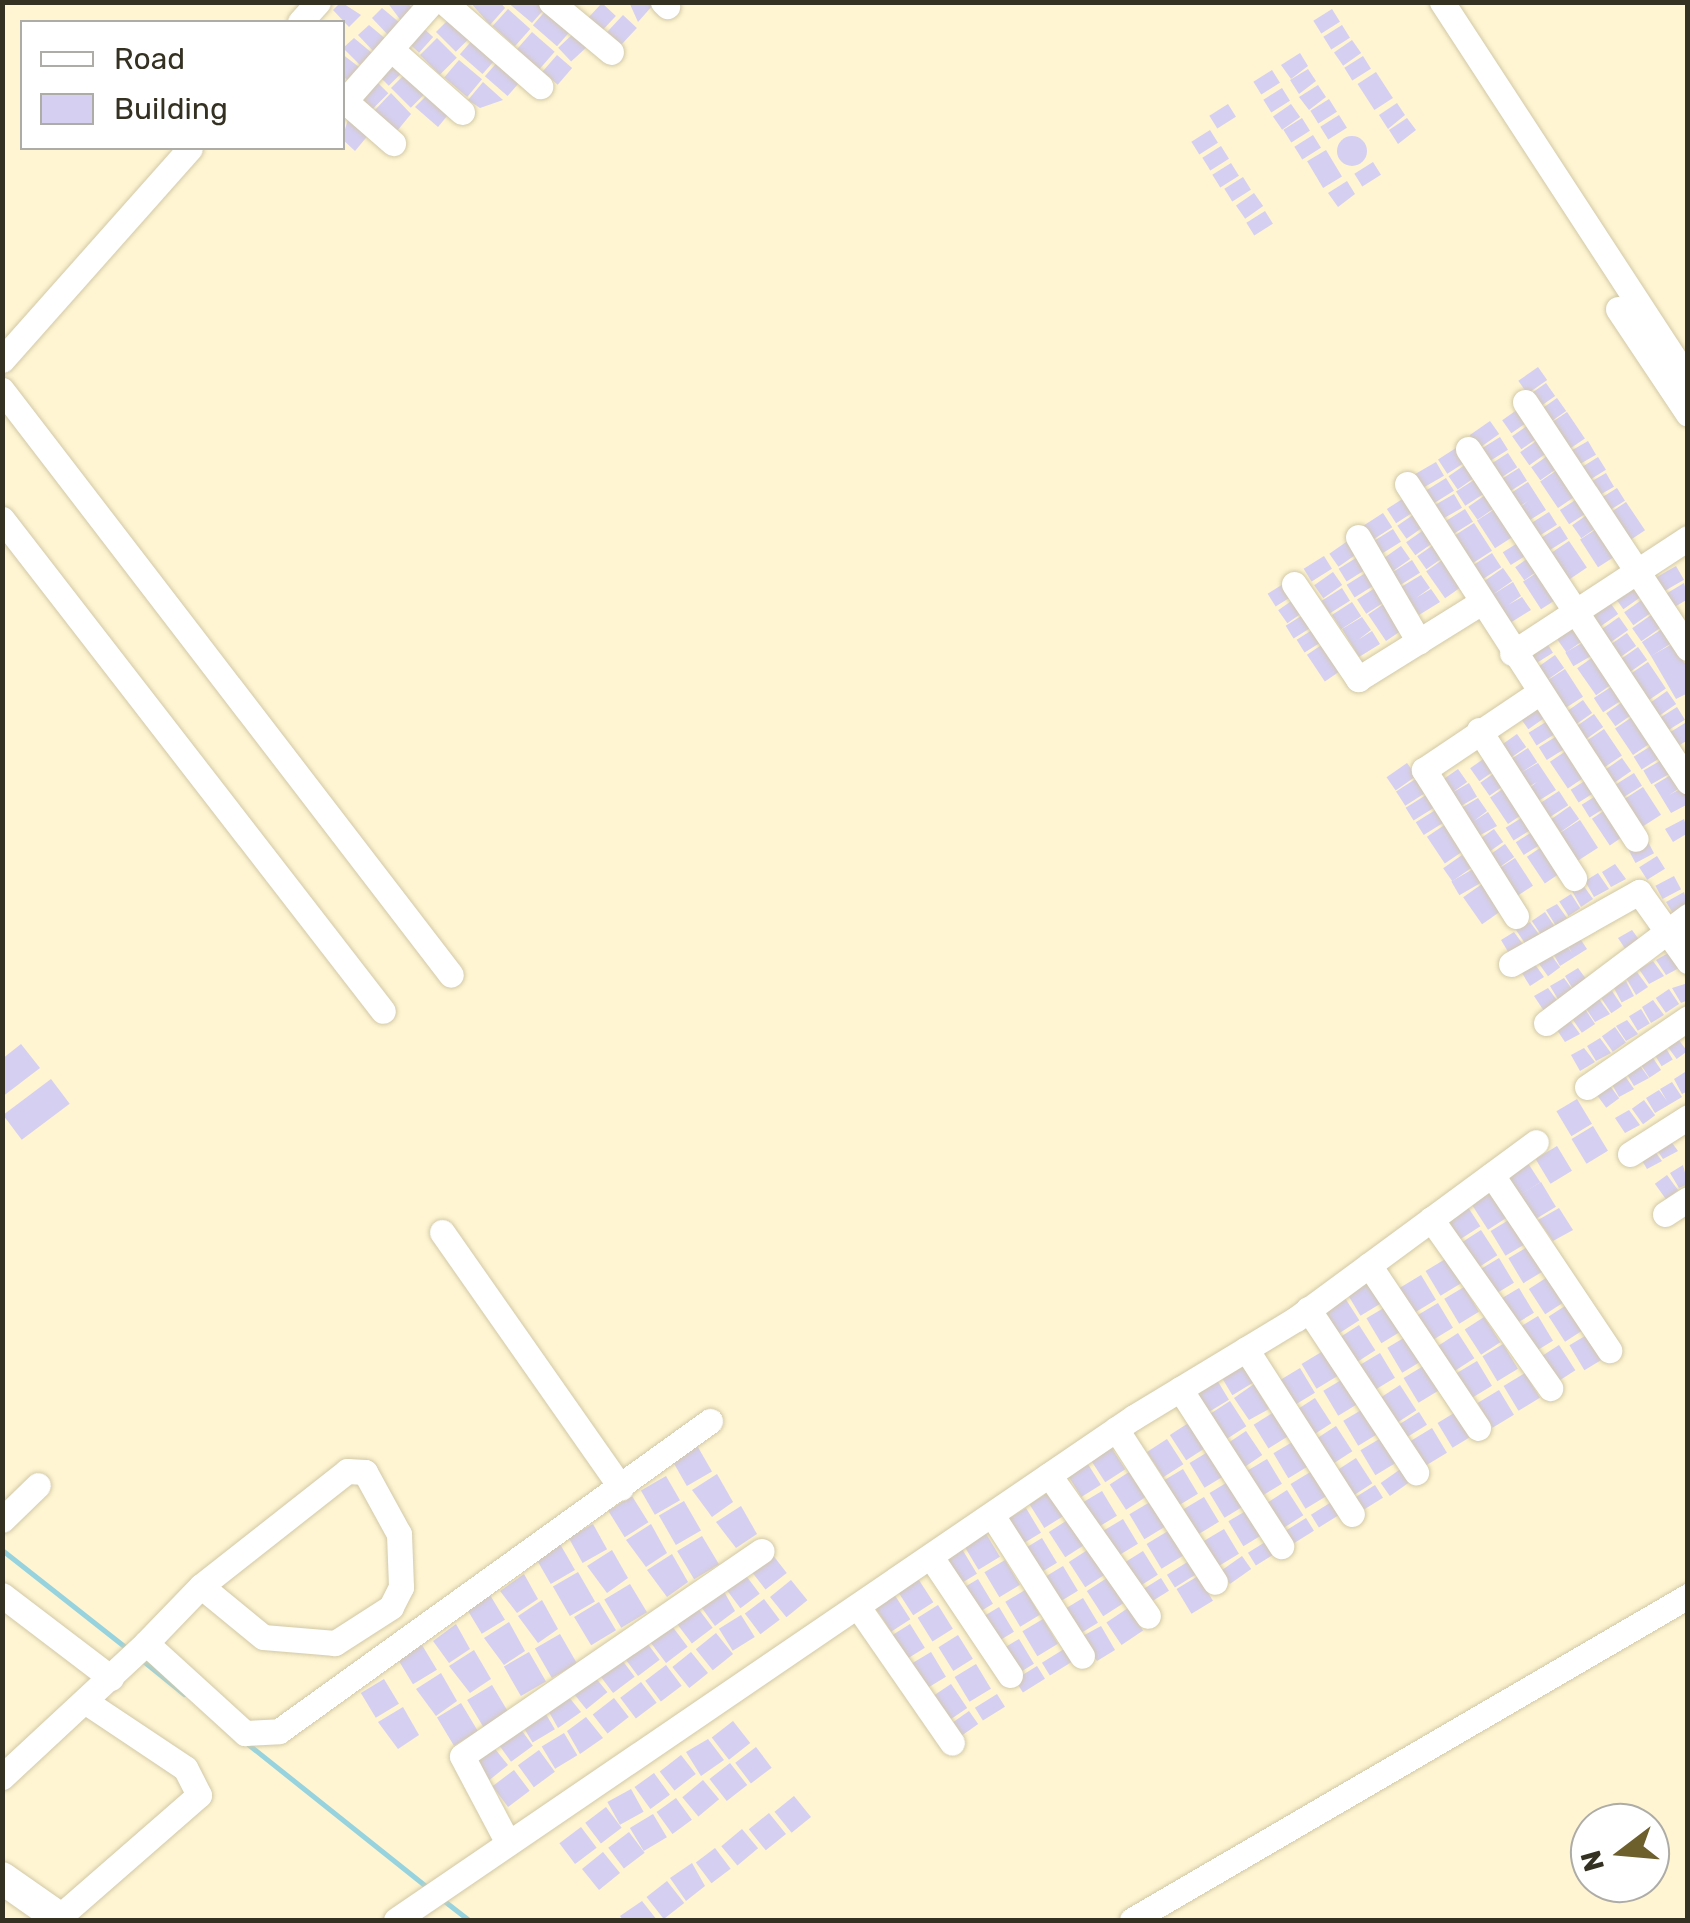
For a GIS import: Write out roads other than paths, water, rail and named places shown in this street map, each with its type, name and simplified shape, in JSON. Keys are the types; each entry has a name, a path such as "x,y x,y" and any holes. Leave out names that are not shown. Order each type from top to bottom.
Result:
{"main road":[{"path":"2,1878 60,1919"}],"street":[{"path":"345,101 432,2"},
{"path":"444,2 540,86"},
{"path":"551,2 610,52"},
{"path":"1442,2 1688,380"},
{"path":"391,49 462,112"},
{"path":"345,103 394,143"},
{"path":"2,360 188,150"},
{"path":"1618,309 1688,414"},
{"path":"2,390 451,974"},
{"path":"1525,402 1688,648"},
{"path":"1468,449 1688,782"},
{"path":"1407,484 1512,653 1636,839"},
{"path":"2,520 383,1011"},
{"path":"1358,537 1419,642"},
{"path":"1512,653 1688,538"},
{"path":"1294,584 1358,679 1480,603"},
{"path":"1516,916 1426,782 1429,762 1540,692"},
{"path":"1479,730 1574,878"},
{"path":"1511,964 1625,894 1649,899 1678,924 1688,961"},
{"path":"1546,1022 1678,924"},
{"path":"1587,1087 1688,1018"},
{"path":"1630,1154 1688,1117"},
{"path":"404,1915 432,1892 1116,1430 1308,1310 1536,1142"},
{"path":"1492,1174 1610,1350"},
{"path":"1664,1214 1688,1200"},
{"path":"1431,1219 1550,1388"},
{"path":"442,1232 621,1488"},
{"path":"1369,1265 1478,1428"},
{"path":"1308,1310 1416,1472"},
{"path":"1246,1350 1352,1514"},
{"path":"1180,1389 1281,1546"},
{"path":"142,1645 245,1733 278,1732 621,1488 710,1420"},
{"path":"1116,1430 1215,1582"},
{"path":"2,1777 89,1704 200,1586 347,1472 365,1472 400,1534 401,1587 391,1606 335,1643 263,1637 200,1586"},
{"path":"1049,1476 1148,1616"},
{"path":"2,1520 38,1485"},
{"path":"992,1515 1082,1656"},
{"path":"508,1843 462,1756 761,1551"},
{"path":"931,1557 1010,1676"},
{"path":"2,1594 114,1674"},
{"path":"1132,1920 1688,1596"},
{"path":"858,1607 952,1744"},
{"path":"60,1919 199,1795 185,1768 89,1704"}],"waterway":[{"path":"2,1550 129,1650"},
{"path":"142,1660 184,1694"},
{"path":"244,1741 427,1887"},
{"path":"443,1900 469,1920"}]}
